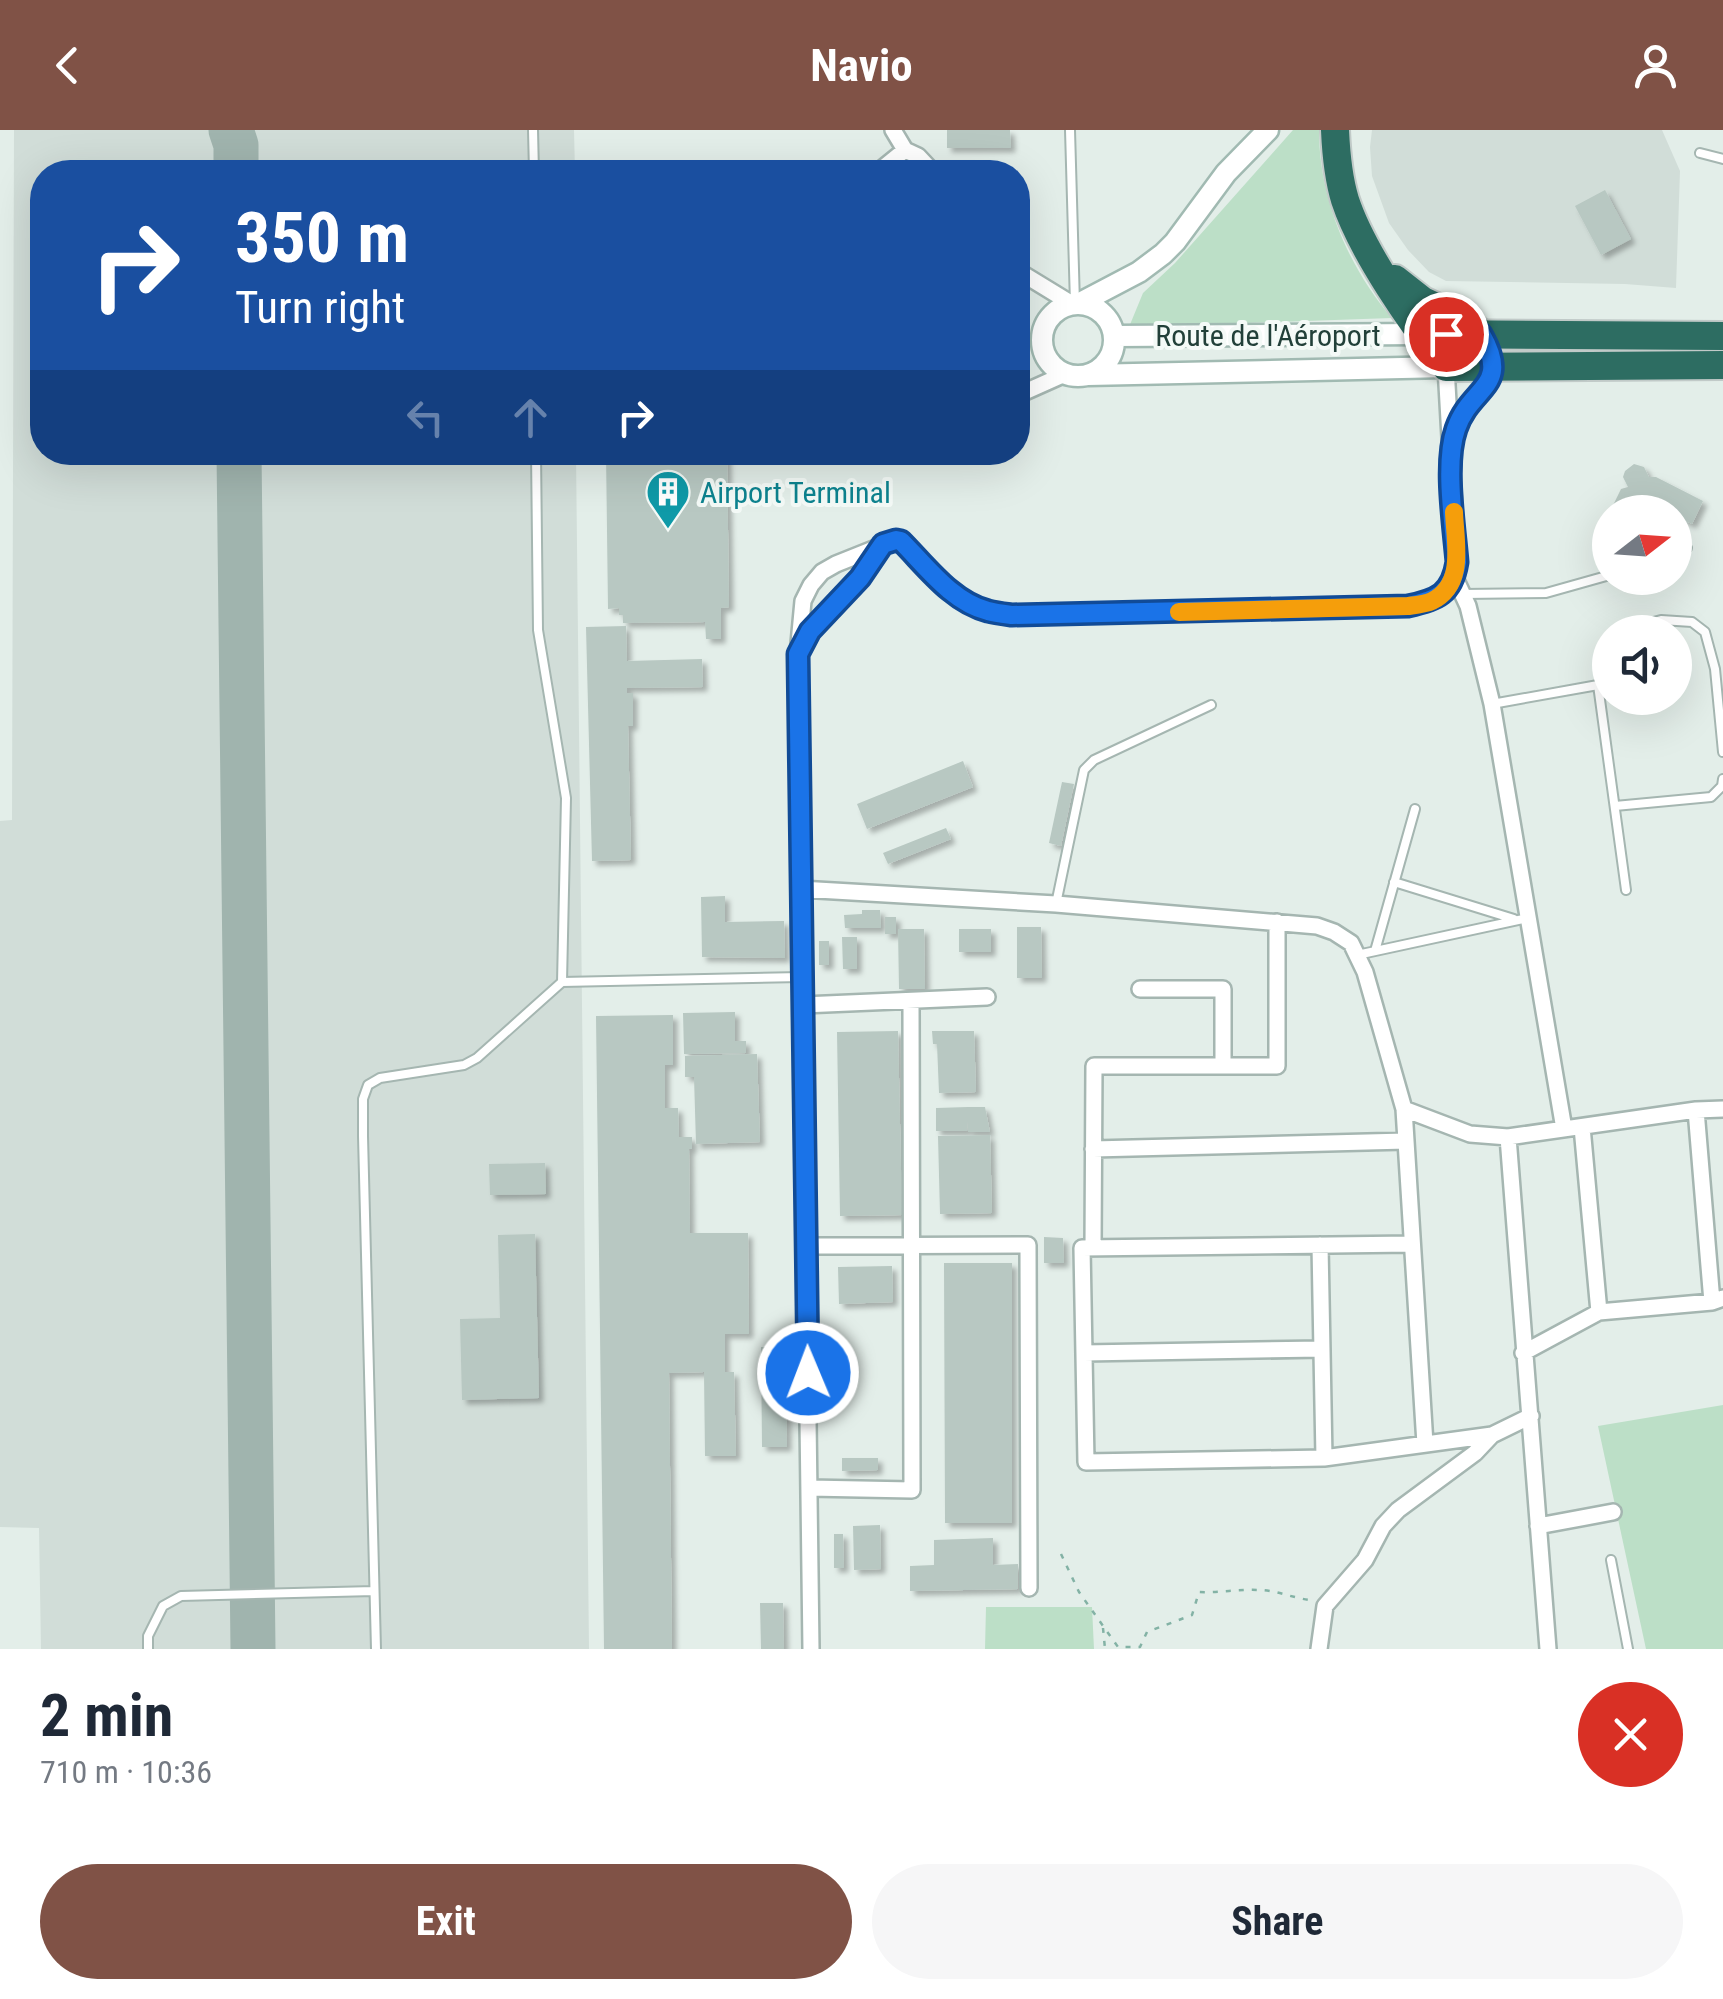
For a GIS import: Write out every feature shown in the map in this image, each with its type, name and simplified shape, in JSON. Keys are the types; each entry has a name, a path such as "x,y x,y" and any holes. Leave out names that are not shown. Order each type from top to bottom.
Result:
{"highway":[{"path":"1335,130 1336,158 1355,226 1375,263 1446,366 1723,365"},
{"path":"1375,263 1424,301 1481,334 1495,366"},
{"path":"1422,334 1723,336"}],"street":[{"path":"894,130 905,150 922,160"},
{"path":"811,1649 798,654 803,601 822,572 896,540 966,602 1012,615 1408,606 1432,601 1447,590 1457,562 1446,366 1076,376 1055,368 1043,350 1041,338 1051,315 1139,272 1164,254 1226,174 1268,130"},
{"path":"893,160 905,150"},
{"path":"1030,279 1076,304 1099,310 1106,317 1114,336 1113,348 1100,370 1088,375"},
{"name":"Route de l'Aéroport","path":"1114,336 1422,334"},
{"path":"1450,450 1465,410 1489,382 1495,366"},
{"path":"1030,390 1064,374"},
{"path":"798,654 810,631 860,578 883,544"},
{"path":"1454,578 1468,606 1492,704 1523,919 1564,1129"},
{"path":"800,889 1277,922 1317,926 1351,943 1365,972 1404,1109 1425,1444"},
{"path":"1093,1248 1094,1066 1278,1066 1277,922"},
{"path":"1140,989 1223,988 1224,1066"},
{"path":"803,1005 987,996"},
{"path":"810,1488 912,1490 911,1000"},
{"path":"1404,1109 1470,1134 1508,1137 1696,1110 1723,1110"},
{"path":"1524,1353 1599,1312 1719,1303 1696,1110"},
{"path":"1582,1126 1599,1312"},
{"path":"1508,1137 1548,1649"},
{"path":"1093,1149 1406,1141"},
{"path":"1412,1244 1082,1248 1086,1462 1324,1458 1492,1435 1531,1416"},
{"path":"1320,1245 1324,1458"},
{"path":"806,1246 1028,1246 1029,1588"},
{"path":"1084,1352 1322,1349"},
{"path":"1320,1649 1325,1606 1364,1560 1383,1526 1398,1510 1476,1453 1492,1435"},
{"path":"1538,1526 1613,1512"}],"lane":[{"path":"533,130 534,160"},
{"path":"1070,130 1076,304"},
{"path":"1700,153 1723,159"},
{"path":"536,465 538,630 566,798 562,982"},
{"path":"1462,594 1546,593 1592,580"},
{"path":"1692,622 1706,632 1715,669 1723,752"},
{"path":"1492,704 1592,686"},
{"path":"1056,904 1084,770 1094,760 1211,704"},
{"path":"1602,715 1626,890"},
{"path":"1615,806 1711,797 1722,786 1723,779"},
{"path":"1375,951 1415,809"},
{"path":"1394,882 1523,919"},
{"path":"1357,955 1523,919"},
{"path":"376,1649 363,1099 368,1085 380,1078 464,1065 477,1058 562,982 802,977"},
{"path":"1611,1560 1628,1649"},
{"path":"148,1649 148,1636 163,1606 181,1596 374,1591"}],"path":[{"path":"1061,1554 1079,1592 1118,1646 1140,1648 1146,1632 1192,1615 1199,1592 1262,1590 1325,1606"},
{"path":"1103,1627 1105,1649"}],"shaded area":[{"path":"14,130 574,130 575,160 30,160 30,465 576,465 589,1649 41,1649 39,1528 0,1527 0,821 12,820"},
{"path":"1372,130 1662,130 1680,171 1676,288 1446,281 1429,272 1389,223 1372,176"}],"green space":[{"path":"1293,130 1319,130 1324,181 1339,230 1362,277 1392,318 1129,327 1143,293 1175,263"},
{"path":"1723,1405 1723,1649 1646,1649 1598,1426"},
{"path":"986,1607 1092,1607 1094,1649 985,1649"}],"building":[{"path":"947,130 1010,130 1011,148 947,148"},
{"path":"1605,190 1631,239 1601,255 1575,206"},
{"path":"1634,464 1644,467 1649,477 1691,495 1618,495 1628,487 1623,477"},
{"name":"Airport Terminal","path":"606,465 727,465 729,607 721,608 721,639 706,639 705,622 623,623 619,608 608,609"},
{"path":"1692,495 1703,501 1692,524"},
{"path":"626,626 627,661 702,659 703,687 627,688 627,693 633,693 633,726 628,726 631,860 592,861 586,627"},
{"path":"963,761 973,787 867,829 857,804"},
{"path":"1062,782 1074,784 1061,846 1049,843"},
{"path":"946,828 951,839 888,864 883,853"},
{"path":"725,896 725,922 784,921 785,958 702,957 701,897"},
{"path":"862,910 880,910 881,928 845,928 844,915 862,914"},
{"path":"885,917 896,917 896,934 885,934"},
{"path":"1017,927 1041,927 1042,978 1017,978"},
{"path":"898,929 924,929 925,989 899,989"},
{"path":"959,929 991,929 991,952 959,952"},
{"path":"842,937 857,937 857,969 843,969"},
{"path":"819,941 829,941 829,965 819,965"},
{"path":"735,1012 735,1041 746,1041 746,1053 684,1054 683,1013"},
{"path":"673,1015 673,1065 665,1065 665,1108 678,1108 679,1137 692,1137 690,1233 748,1233 749,1334 725,1334 725,1372 734,1372 736,1456 705,1456 704,1372 669,1373 672,1649 604,1649 596,1016"},
{"path":"898,1031 902,1215 840,1216 837,1032"},
{"path":"932,1031 974,1031 976,1092 939,1093 937,1044 933,1044"},
{"path":"757,1054 760,1142 696,1144 694,1077 685,1077 685,1056"},
{"path":"985,1107 990,1132 968,1132 968,1120 967,1131 936,1131 936,1108"},
{"path":"990,1135 992,1213 940,1214 938,1136"},
{"path":"545,1163 546,1194 490,1195 489,1164"},
{"path":"535,1234 539,1398 462,1400 460,1319 500,1318 498,1235"},
{"path":"1044,1237 1063,1238 1064,1263 1044,1263"},
{"path":"944,1263 1012,1263 1012,1523 945,1523"},
{"path":"892,1266 893,1302 839,1304 838,1267"},
{"path":"761,1347 786,1347 787,1447 762,1447"},
{"path":"842,1458 878,1458 878,1470 842,1471"},
{"path":"880,1525 881,1569 854,1570 853,1526"},
{"path":"834,1534 843,1534 844,1568 834,1568"},
{"path":"993,1538 993,1565 1018,1564 1018,1589 910,1591 910,1566 934,1565 934,1540"},
{"path":"760,1603 783,1603 784,1649 761,1649"}],"taxiway":[{"path":"231,130 236,160"},
{"path":"239,465 253,1649"}],"slow traffic":[{"path":"1179,612 1408,606 1432,601 1447,590 1454,578 1454,512"}],"place":[{"name":"Airport Terminal","path":"668,530"}],"route":[{"path":"808,1373 798,654 810,631 860,578 883,544 896,540 966,602 1012,615 1408,606 1432,601 1447,590 1457,562 1450,450 1456,427 1489,382 1495,366 1481,334 1446,334"}]}
